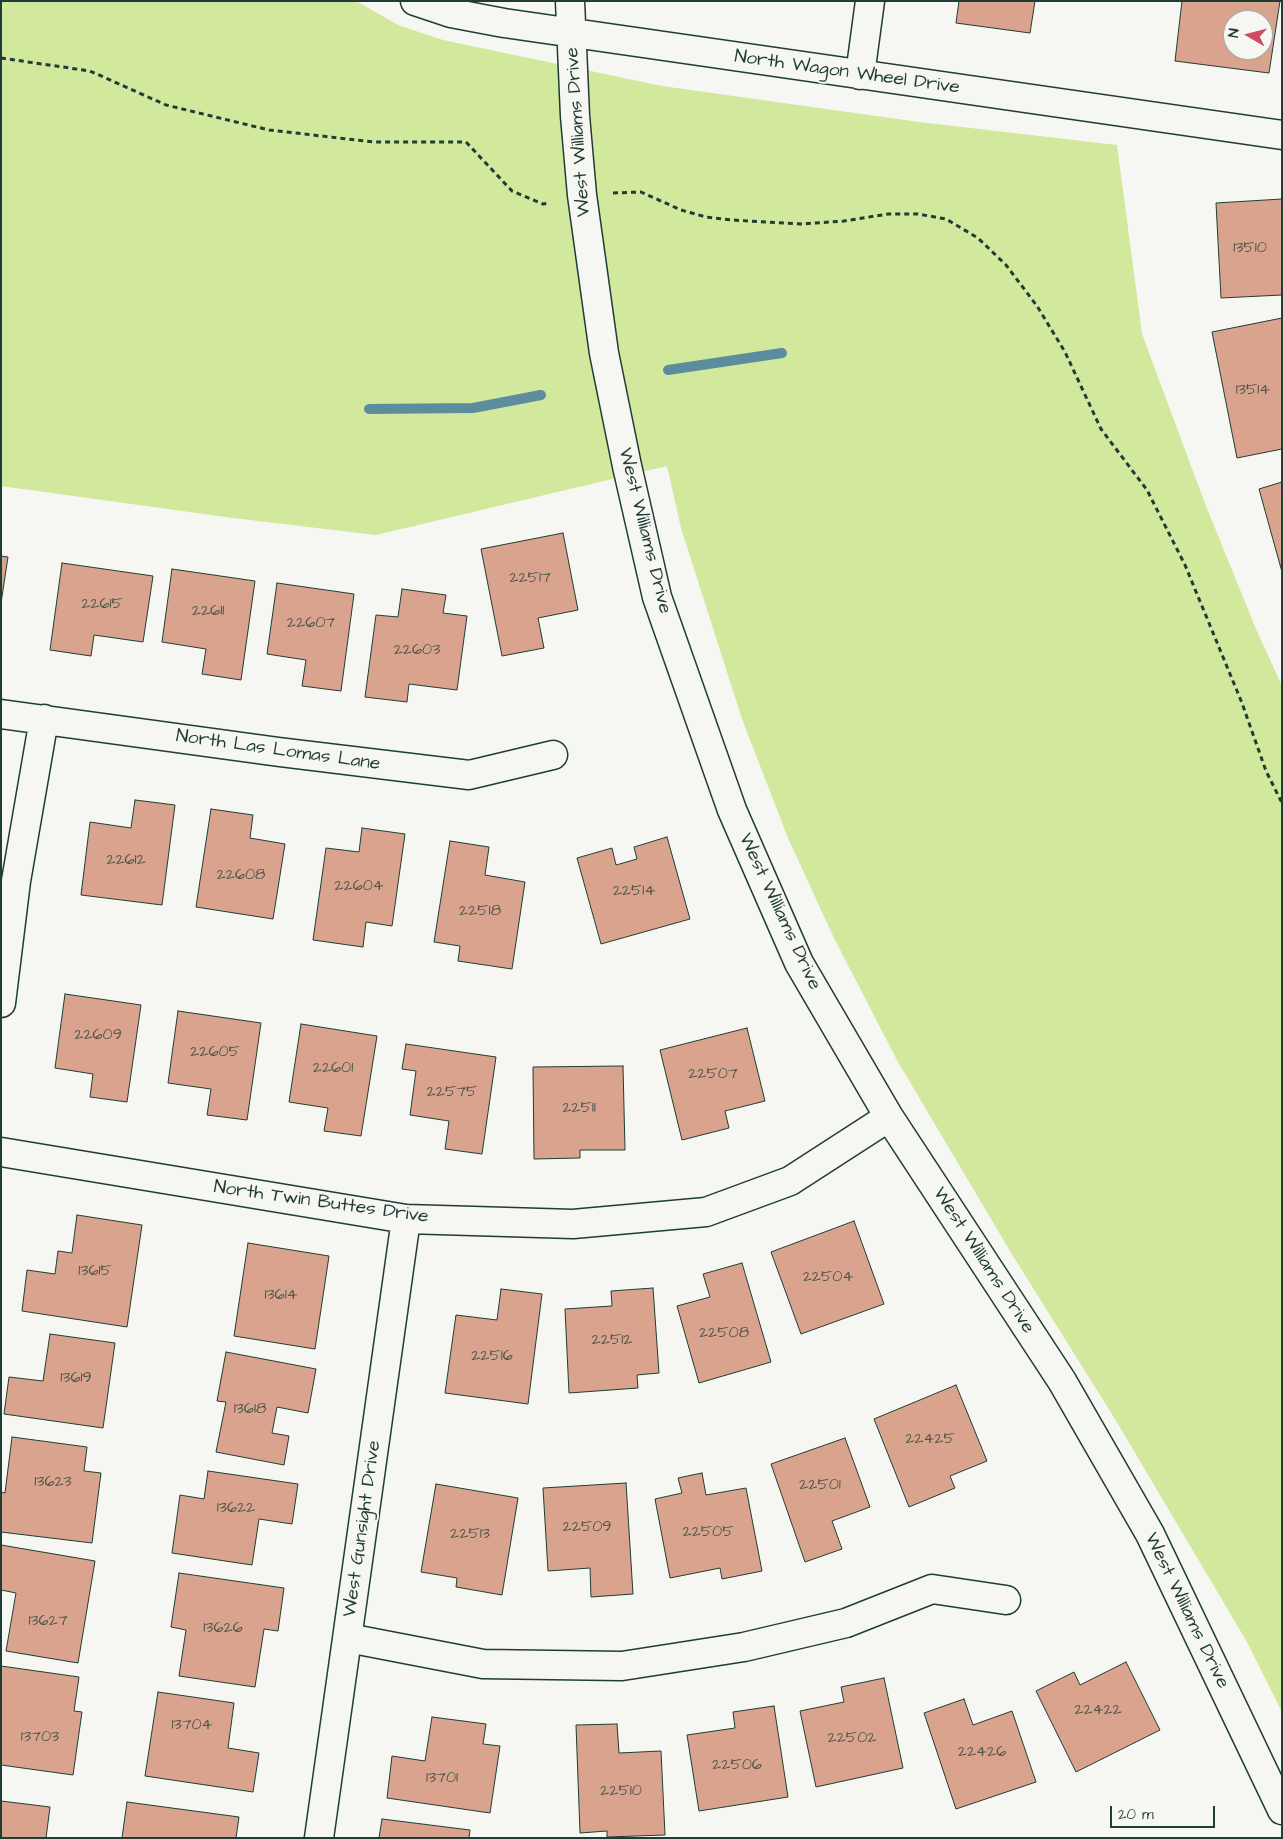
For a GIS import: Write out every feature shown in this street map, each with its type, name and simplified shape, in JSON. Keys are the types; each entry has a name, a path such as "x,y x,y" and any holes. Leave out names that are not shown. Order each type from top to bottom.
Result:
{"street":[{"name":"North Wagon Wheel Drive","path":"415,1 460,15 504,23 1282,135"},
{"name":"West Williams Drive","path":"570,1 575,116 582,196 604,353 627,466 657,597 732,810 799,964 889,1117 1062,1382 1150,1534 1282,1810"},
{"path":"860,75 870,1"},
{"name":"North Las Lomas Lane","path":"1,714 279,752 469,775 553,755"},
{"path":"1,1003 16,881 44,719"},
{"name":"North Twin Buttes Drive","path":"1,1152 406,1219 574,1224 706,1212 790,1181 889,1117"},
{"name":"West Gunsight Drive","path":"319,1838 406,1219"},
{"path":"348,1638 483,1664 622,1666 744,1647 846,1623 932,1589 1006,1600"}],"path":[{"path":"1,58 90,71 166,105 269,130 374,142 466,142 512,191 543,204 582,196 641,192 681,210 706,217 802,224 844,221 888,214 918,214 946,219 978,238 1006,265 1037,306 1065,352 1101,429 1147,490 1188,574 1242,703 1266,771 1282,804"}],"green space":[{"path":"1,1 356,1 398,25 443,40 662,86 919,122 1117,145 1142,334 1204,501 1256,629 1282,686 1282,1712 1247,1642 1115,1419 1013,1256 898,1062 834,938 788,838 742,719 681,528 667,466 376,535 233,518 1,486"}],"building":[{"path":"959,1 1035,1 1030,33 956,23"},
{"path":"1182,1 1280,1 1273,47 1273,10 1223,10 1223,60 1271,60 1269,73 1175,61"},
{"path":"1282,199 1282,295 1221,298 1216,203"},
{"path":"1282,318 1282,449 1237,458 1212,332"},
{"path":"1282,482 1282,572 1259,489"},
{"path":"563,533 578,610 538,618 544,648 502,656 481,549"},
{"path":"1,556 8,557 1,603"},
{"path":"62,563 153,576 143,642 94,635 91,656 50,650"},
{"path":"172,569 255,581 241,680 202,674 206,649 162,642"},
{"path":"277,583 354,594 341,691 302,686 306,660 267,654"},
{"path":"402,589 446,595 443,613 467,616 457,690 409,684 407,702 365,697 376,615 398,617"},
{"path":"135,800 175,805 162,905 81,895 90,822 131,828"},
{"path":"211,809 253,815 250,838 285,844 273,919 196,907"},
{"path":"362,828 405,834 392,926 366,922 363,947 313,940 326,848 359,852"},
{"path":"667,837 690,919 601,944 577,858 612,848 616,865 637,859 634,847"},
{"path":"450,841 489,847 485,875 525,882 512,969 458,961 460,946 434,942"},
{"path":"65,994 141,1005 127,1102 90,1097 93,1074 55,1068"},
{"path":"178,1011 261,1023 247,1120 207,1115 211,1089 168,1083"},
{"path":"301,1024 377,1036 361,1136 324,1131 328,1108 289,1102"},
{"path":"747,1028 765,1101 725,1111 729,1128 682,1140 660,1050"},
{"path":"406,1044 496,1057 482,1154 445,1149 449,1121 410,1115 416,1071 402,1069"},
{"path":"623,1066 625,1150 580,1150 580,1158 534,1159 533,1067"},
{"path":"77,1215 142,1225 127,1327 22,1311 27,1270 55,1274 58,1251 72,1253"},
{"path":"854,1221 884,1304 801,1334 771,1252"},
{"path":"248,1243 329,1256 315,1349 234,1336"},
{"path":"742,1263 771,1362 699,1383 677,1306 710,1297 703,1274"},
{"path":"653,1288 659,1373 637,1375 638,1388 569,1393 565,1309 612,1306 611,1291"},
{"path":"501,1289 542,1294 528,1404 445,1393 456,1315 497,1320"},
{"path":"50,1334 115,1343 103,1428 4,1414 9,1377 43,1381"},
{"path":"226,1352 316,1369 308,1413 277,1407 272,1433 289,1436 284,1465 216,1452 226,1402 217,1401"},
{"path":"956,1385 987,1461 950,1476 955,1488 909,1507 874,1419"},
{"path":"12,1437 87,1447 84,1471 101,1473 92,1543 1,1532 1,1492 5,1493"},
{"path":"845,1438 870,1507 832,1521 842,1549 805,1562 771,1464"},
{"path":"208,1471 298,1484 292,1524 259,1519 252,1565 172,1553 180,1495 204,1499"},
{"path":"702,1473 706,1495 746,1488 762,1571 722,1579 720,1568 670,1578 655,1499 682,1493 678,1478"},
{"path":"626,1483 633,1594 591,1597 590,1568 548,1571 543,1488"},
{"path":"436,1484 518,1498 502,1595 456,1587 457,1578 421,1572"},
{"path":"1,1545 95,1561 78,1663 6,1651 16,1593 1,1590"},
{"path":"179,1573 284,1588 278,1631 264,1629 255,1687 179,1676 186,1630 171,1627"},
{"path":"1126,1662 1160,1730 1076,1772 1036,1691 1074,1672 1080,1685"},
{"path":"1,1666 79,1677 74,1711 82,1712 73,1775 1,1765"},
{"path":"884,1678 903,1768 816,1787 800,1711 844,1702 841,1687"},
{"path":"158,1692 234,1703 228,1748 259,1753 253,1792 145,1776"},
{"path":"964,1699 973,1725 1012,1711 1036,1782 956,1809 924,1713"},
{"path":"774,1706 788,1797 699,1811 687,1735 735,1728 733,1712"},
{"path":"432,1717 486,1724 483,1744 500,1746 490,1813 387,1798 392,1756 425,1761"},
{"path":"617,1724 619,1753 661,1751 665,1835 607,1837 607,1831 580,1833 576,1725"},
{"path":"1,1801 50,1807 46,1838 1,1838"},
{"path":"127,1802 239,1817 236,1838 122,1838"},
{"path":"382,1819 470,1830 469,1838 379,1838"}],"waterway":[{"path":"668,370 782,353"},
{"path":"369,409 473,408 541,395"}]}
